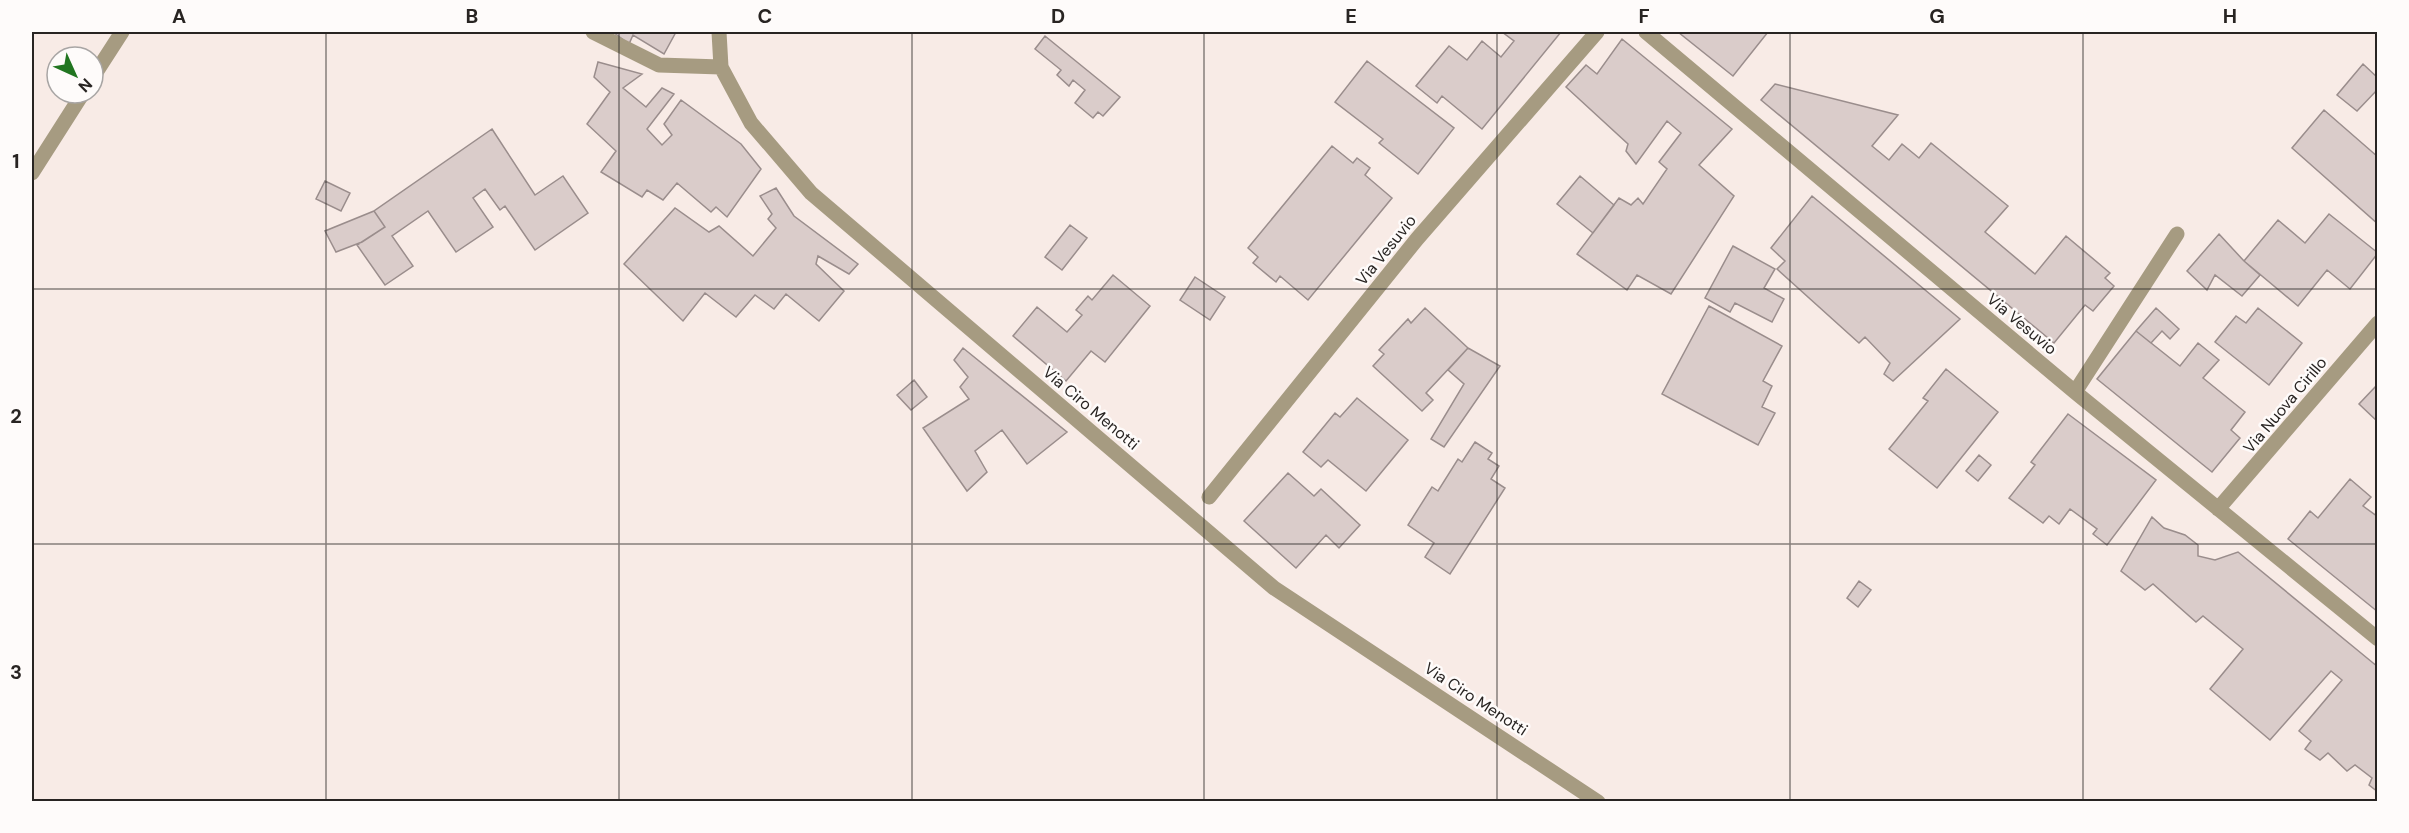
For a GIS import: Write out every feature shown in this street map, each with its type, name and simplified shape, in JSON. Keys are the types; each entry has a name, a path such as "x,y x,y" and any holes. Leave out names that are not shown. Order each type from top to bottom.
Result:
{"street":[{"path":"105,58 122,32"},
{"path":"593,32 659,65 721,67 719,32"},
{"name":"Via Vesuvio","path":"1209,497 1417,239 1597,32"},
{"name":"Via Vesuvio","path":"1646,32 2075,392 2378,639"},
{"name":"Via Ciro Menotti","path":"721,67 751,123 811,194 1274,588 1598,801"},
{"path":"32,173 75,105"},
{"path":"2075,392 2177,234"},
{"name":"Via Nuova Cirillo","path":"2218,509 2378,323"}],"building":[{"path":"613,32 676,32 664,54 633,35 629,44"},
{"path":"1502,32 1561,32 1482,129 1442,96 1437,103 1416,86 1449,46 1467,60 1482,41 1501,57 1514,41"},
{"path":"1678,32 1768,32 1733,76"},
{"path":"1045,36 1120,97 1103,116 1098,112 1093,118 1075,103 1085,90 1073,80 1069,86 1057,75 1061,70 1035,49"},
{"path":"1622,39 1732,129 1699,165 1734,196 1671,294 1637,275 1627,290 1577,254 1619,198 1631,205 1638,198 1643,204 1667,169 1659,162 1681,133 1667,121 1636,164 1626,151 1628,144 1566,87 1586,65 1597,74"},
{"path":"1367,61 1454,128 1418,174 1379,143 1383,139 1335,102"},
{"path":"598,62 642,74 623,88 646,107 662,88 674,94 647,129 662,145 672,135 664,124 681,100 741,144 761,169 727,217 716,207 711,212 677,183 663,200 647,190 642,197 601,172 616,151 587,124 610,92 594,77"},
{"path":"2363,64 2378,78 2378,89 2357,111 2337,95"},
{"path":"1775,84 1898,115 1872,146 1889,160 1902,144 1919,158 1931,143 2008,206 1985,232 2035,274 2066,236 2110,273 2105,278 2114,286 2093,311 2085,305 2054,343 1761,100"},
{"path":"2324,110 2378,157 2378,224 2292,148"},
{"path":"492,129 535,195 563,176 588,213 535,250 505,206 500,210 485,189 473,198 493,227 456,252 428,211 392,236 413,266 385,285 357,245 385,227 374,211"},
{"path":"1332,146 1353,163 1357,158 1370,168 1365,175 1392,198 1308,300 1280,276 1276,282 1253,263 1258,257 1248,248"},
{"path":"1580,176 1614,205 1593,233 1557,204"},
{"path":"325,181 350,193 341,211 316,199"},
{"path":"776,188 794,216 858,264 849,274 818,256 816,264 844,291 819,321 786,294 774,309 755,295 736,317 705,293 683,321 624,264 675,208 709,232 719,226 753,256 776,228 768,219 772,214 760,196"},
{"path":"1812,196 1960,319 1893,381 1884,374 1890,363 1865,337 1859,343 1777,269 1785,261 1771,248"},
{"path":"374,211 385,227 362,242 336,252 325,231"},
{"path":"2329,214 2378,253 2350,289 2327,270 2298,306 2244,261 2278,220 2305,243"},
{"path":"1070,225 1087,238 1062,270 1045,257"},
{"path":"2219,234 2260,275 2242,296 2215,275 2207,290 2187,271"},
{"path":"1733,246 1775,269 1764,288 1784,299 1772,322 1735,303 1730,312 1705,298"},
{"path":"1113,275 1150,306 1105,362 1091,351 1066,381 1013,336 1037,307 1067,332 1082,315 1076,310 1088,296 1092,300"},
{"path":"1195,277 1225,297 1210,320 1180,300"},
{"path":"1709,306 1782,346 1763,381 1772,386 1762,407 1775,413 1758,445 1662,394"},
{"path":"1425,308 1468,348 1426,393 1433,400 1422,411 1373,366 1384,354 1379,350 1408,319 1411,323"},
{"path":"2156,308 2179,329 2170,339 2162,331 2151,343 2136,331"},
{"path":"2258,308 2302,343 2269,385 2215,342 2236,316 2246,323"},
{"path":"2136,331 2180,366 2198,343 2219,360 2203,378 2245,412 2231,430 2240,438 2212,472 2097,379"},
{"path":"963,348 1067,432 1027,464 1002,430 975,451 987,472 967,491 923,428 969,399 960,387 968,377 954,360"},
{"path":"1468,348 1500,366 1444,447 1431,439 1464,384 1448,370"},
{"path":"1946,369 1998,412 1937,488 1889,449 1928,401 1923,398"},
{"path":"914,380 927,397 911,410 897,395"},
{"path":"2378,384 2378,422 2359,404"},
{"path":"1357,398 1408,440 1366,491 1328,460 1321,467 1303,452 1335,413 1340,417"},
{"path":"2068,414 2156,480 2107,545 2093,534 2097,529 2070,509 2059,524 2049,516 2043,523 2009,498 2035,465 2031,462"},
{"path":"1475,442 1492,453 1488,459 1499,466 1491,479 1505,488 1450,574 1425,557 1434,543 1408,525 1432,487 1438,491 1458,459 1462,462"},
{"path":"1979,455 1991,465 1978,481 1966,471"},
{"path":"1288,473 1314,496 1321,489 1360,525 1339,548 1326,535 1296,568 1244,521"},
{"path":"2350,479 2371,497 2363,506 2378,517 2378,612 2288,539 2310,511 2318,518"},
{"path":"2152,517 2164,528 2185,535 2198,545 2198,556 2215,560 2238,552 2378,667 2378,792 2369,785 2372,778 2355,765 2347,771 2328,753 2320,760 2305,749 2311,741 2299,731 2342,680 2331,671 2270,740 2210,689 2243,649 2203,616 2196,622 2153,584 2145,590 2121,571"},
{"path":"1859,581 1871,590 1858,607 1847,598"}]}
